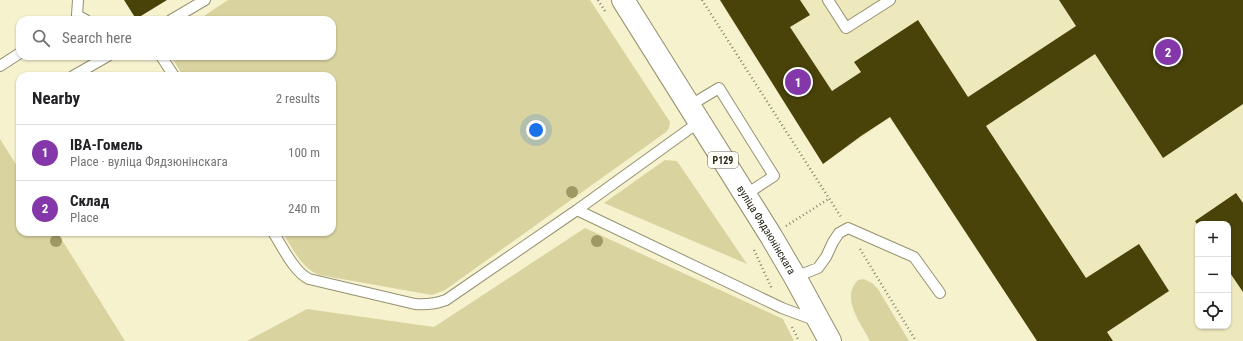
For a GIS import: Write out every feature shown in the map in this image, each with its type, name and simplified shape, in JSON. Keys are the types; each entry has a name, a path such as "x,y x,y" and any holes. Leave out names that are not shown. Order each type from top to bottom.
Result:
{"main road":[{"name":"вуліца Фядзюнінскага","path":"623,0 795,277 830,341"}],"lane":[{"path":"78,0 78,16"},
{"path":"178,16 204,0"},
{"path":"828,0 846,28 890,0"},
{"path":"0,66 16,56"},
{"path":"80,72 101,60"},
{"path":"164,60 171,72"},
{"path":"276,236 297,270 304,276 415,304 429,305 446,300 577,210 694,114 719,88 774,176 745,195"},
{"path":"577,210 782,308 820,322"},
{"path":"795,277 818,268 826,257 839,233 848,228 914,257 940,293"}],"path":[{"path":"598,0 606,13"},
{"path":"702,0 830,198 916,341"},
{"path":"786,226 830,198"},
{"path":"753,248 799,341"}],"shaded area":[{"path":"228,0 590,0 670,122 669,128 666,132 445,290 432,295 319,275 313,272 302,262 284,236 336,236 336,72 181,72 173,60 336,60 336,16 204,16"},
{"path":"719,0 1243,0 1243,341 1037,341 890,118 823,164"},
{"path":"0,139 16,165 16,236 59,236 125,341 0,341"},
{"path":"665,160 677,161 747,264 604,203"},
{"path":"585,228 783,319 794,341 247,341 307,309 434,327"},
{"path":"864,279 872,283 878,289 909,341 870,341 854,310 851,295 853,287 858,280"}],"building":[{"path":"124,0 167,0 141,16 134,16"},
{"path":"720,0 800,0 810,15 790,27 832,91 861,72 854,62 918,20 968,97 1076,26 1059,0 1243,0 1243,104 1163,158 1095,54 986,126 1086,278 1139,244 1169,291 1107,332 1113,341 1037,341 890,117 823,164"},
{"path":"1236,193 1243,203 1243,292 1231,274 1231,221 1195,221"}],"place":[{"name":"Склад","path":"1168,52"},
{"name":"IBA-Гомель","path":"798,82"}]}
